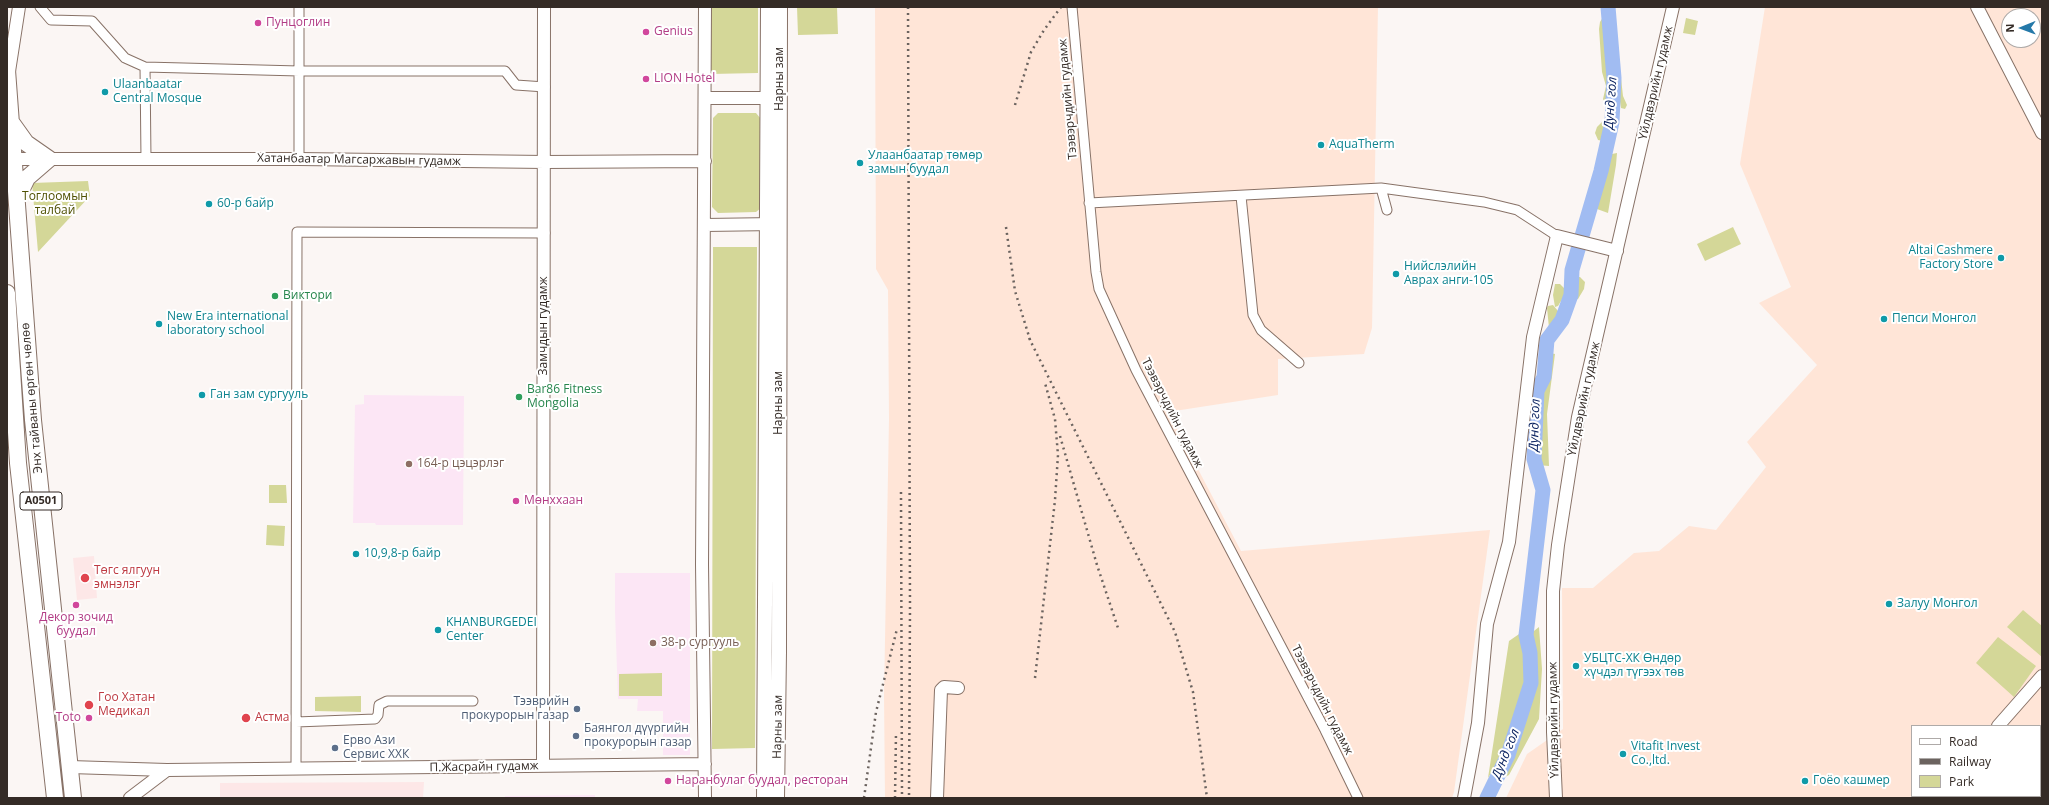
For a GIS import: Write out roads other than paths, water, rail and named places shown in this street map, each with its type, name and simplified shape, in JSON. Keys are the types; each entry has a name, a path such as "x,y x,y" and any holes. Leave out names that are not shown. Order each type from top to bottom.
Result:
{"highway":[{"name":"Энх тайваны өргөн чөлөө","path":"7,74 10,119 10,158 16,203 33,420 73,798"},
{"path":"10,119 26,143 49,158 35,169 27,178 16,203"},
{"name":"Энх тайваны өргөн чөлөө","path":"7,293 10,387 55,798"}],"main road":[{"name":"Нарны зам","path":"768,7 774,98"},
{"name":"Нарны зам","path":"764,798 774,98 780,7"},
{"name":"Нарны зам","path":"773,224 779,652 777,798"}],"street":[{"path":"7,74 19,7"},
{"path":"40,7 51,20 92,21 125,58 146,68 299,71 505,71 516,85 544,87"},
{"path":"299,7 300,159"},
{"name":"Замчдын гудамж","path":"542,766 545,233 544,7"},
{"path":"705,7 702,572 705,798"},
{"name":"Тээвэрчдийн гудамж","path":"1072,7 1096,272 1102,295 1136,370 1322,724 1358,798"},
{"name":"Yйлдвэрийн гудамж","path":"1556,798 1553,732 1553,591 1558,545 1578,417 1611,250 1673,7"},
{"path":"1977,7 2042,133"},
{"path":"146,68 146,159"},
{"path":"705,98 774,98"},
{"name":"Хатанбаатар Магсаржавын гудамж","path":"10,158 545,162 705,161"},
{"path":"1089,203 1381,188 1484,202 1518,210 1561,237 1611,250"},
{"path":"1381,188 1387,210"},
{"path":"1241,196 1253,315 1261,330 1299,363"},
{"path":"705,225 773,224"},
{"path":"296,767 297,232 545,233"},
{"path":"1464,798 1478,723 1487,624 1509,542 1533,337 1561,237"},
{"path":"1999,725 2042,676"},
{"path":"937,798 941,690 944,687 958,688"},
{"path":"296,722 375,719 378,715 379,705 388,701 473,701"},
{"name":"П.Жасрайн гудамж","path":"70,767 167,770 296,767 705,764"},
{"path":"130,798 167,770"}],"waterway":[{"name":"Дунд гол","path":"1487,798 1508,755 1531,683 1530,653 1526,635 1543,490 1534,459 1537,391 1544,377 1547,340 1562,320 1571,295 1572,270 1601,171 1612,122 1614,78 1608,7"}],"railway":[{"path":"908,7 910,607 909,798"},
{"path":"1015,105 1031,52 1044,30 1061,7"},
{"path":"1006,227 1015,291 1031,343"},
{"path":"1029,338 1175,632 1193,692 1207,798"},
{"path":"1035,678 1055,500 1058,455 1055,419 1045,383"},
{"path":"1060,436 1097,565 1118,628"},
{"path":"901,492 902,798"},
{"path":"864,798 876,712 897,629"},
{"path":"895,798 896,732"}],"place":[{"name":"Пунцоглин","path":"258,23"},
{"name":"Genius","path":"646,32"},
{"name":"LION Hotel","path":"646,79"},
{"name":"Ulaanbaatar Central Mosque","path":"105,92"},
{"name":"AquaTherm","path":"1321,145"},
{"name":"Улаанбаатар төмөр замын буудал","path":"860,163"},
{"name":"60-р байр","path":"209,204"},
{"name":"Altai Cashmere Factory Store","path":"2001,258"},
{"name":"Нийслэлийн Аврах анги-105","path":"1396,274"},
{"name":"Виктори","path":"275,296"},
{"name":"Пепси Монгол","path":"1884,319"},
{"name":"New Era international laboratory school","path":"159,324"},
{"name":"Ган зам сургууль","path":"202,395"},
{"name":"Bar86 Fitness Mongolia","path":"519,397"},
{"name":"164-р цэцэрлэг","path":"409,464"},
{"name":"Мөнххаан","path":"516,501"},
{"name":"10,9,8-р байр","path":"356,554"},
{"name":"Төгс ялгуун эмнэлэг","path":"85,578"},
{"name":"Залуу Монгол","path":"1889,604"},
{"name":"Декор зочид буудал","path":"76,605"},
{"name":"KHANBURGEDEI Center","path":"438,630"},
{"name":"38-р сургууль","path":"653,643"},
{"name":"УБЦТС-ХК Өндөр хүчдэл түгээх төв","path":"1576,666"},
{"name":"Гоо Хатан Медикал","path":"89,705"},
{"name":"Тээврийн прокурорын газар","path":"577,709"},
{"name":"Toto","path":"89,718"},
{"name":"Астма","path":"246,718"},
{"name":"Баянгол дүүргийн прокурорын газар","path":"576,736"},
{"name":"Ерво Ази Сервис ХХК","path":"335,748"},
{"name":"Vitafit Invest Co.,ltd.","path":"1623,754"},
{"name":"Наранбулаг буудал, ресторан","path":"668,781"},
{"name":"Гоёо кашмер","path":"1805,781"}],"park label":[{"name":"Тоглоомын талбай","path":"55,204"}]}
